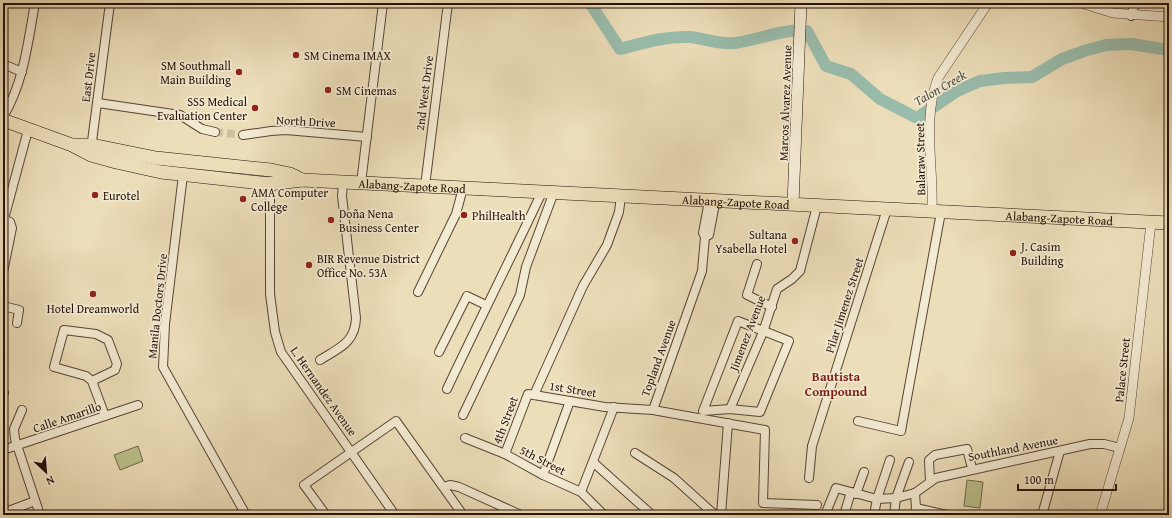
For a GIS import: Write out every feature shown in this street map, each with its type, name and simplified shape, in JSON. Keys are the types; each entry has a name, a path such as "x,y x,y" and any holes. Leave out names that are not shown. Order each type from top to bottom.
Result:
{"highway":[{"name":"Alabang-Zapote Road","path":"3,120 28,130 91,150 270,170 290,174 302,180"},
{"name":"Alabang-Zapote Road","path":"91,150 129,166 183,175 270,184 302,180 622,196 711,207 793,204 1169,224"}],"main road":[{"name":"Marcos Alvarez Avenue","path":"793,204 801,3"}],"street":[{"path":"3,117 12,102 22,72 35,3"},
{"name":"East Drive","path":"91,150 110,3"},
{"path":"361,183 383,3"},
{"name":"2nd West Drive","path":"425,186 448,3"},
{"name":"Balaraw Street","path":"936,212 931,102 938,78 988,3"},
{"path":"1081,3 1093,5 1113,13 1131,16 1169,17"},
{"path":"1131,16 1135,3"},
{"path":"3,64 22,72"},
{"path":"98,103 180,115 202,128 215,132"},
{"path":"3,272 12,228 6,220 28,130"},
{"name":"North Drive","path":"243,135 286,130 367,137"},
{"name":"L. Hernandez Avenue","path":"270,170 270,294 275,332 285,358 395,515"},
{"name":"Manila Doctors Drive","path":"183,175 165,324 163,367 246,515"},
{"path":"320,360 347,343 353,336 356,328 342,196 342,182"},
{"path":"418,292 456,214 463,188"},
{"path":"447,389 486,305 548,192"},
{"path":"463,415 520,295 526,267 548,192"},
{"name":"4th Street","path":"505,454 531,394 583,286 607,245 619,212 622,196"},
{"name":"Jimenez Avenue","path":"730,409 763,332 777,289 792,279 800,271 817,206"},
{"name":"Topland Avenue","path":"614,407 653,410 702,271 705,237 709,235 711,207"},
{"name":"Pilar Jimenez Street","path":"808,478 812,446 887,209"},
{"path":"858,421 901,431 936,212"},
{"name":"Palace Street","path":"1100,515 1129,418 1150,223"},
{"path":"757,264 747,295 772,307"},
{"path":"438,352 467,296 486,305"},
{"path":"3,306 19,310 17,323"},
{"path":"738,322 763,332 789,341 760,412 730,409 703,411 738,322"},
{"path":"92,381 115,370 117,364 108,340 96,334 64,330 54,367 86,376 92,381 105,416"},
{"name":"1st Street","path":"531,394 570,402 614,407"},
{"path":"543,475 570,402"},
{"name":"Calle Amarillo","path":"3,450 138,405"},
{"path":"581,492 594,463 614,407"},
{"path":"22,410 14,429 17,446 40,515"},
{"path":"653,410 765,430 762,503 817,505"},
{"path":"326,515 304,485 396,421 463,515"},
{"path":"721,515 728,423"},
{"name":"5th Street","path":"465,438 505,454 543,475 581,492 604,515"},
{"name":"Southland Avenue","path":"825,515 835,488 877,499 896,498 915,492 936,478 972,468 1090,444 1104,444 1120,448"},
{"path":"930,482 929,460 935,454 967,449 972,468"},
{"path":"1042,515 1060,451"},
{"path":"636,453 674,478 715,515"},
{"path":"874,515 877,499 890,460"},
{"path":"894,515 896,498 909,462"},
{"path":"594,463 652,515"},
{"path":"844,515 864,472"},
{"path":"444,487 456,486 520,515"},
{"path":"915,492 915,512 947,515"},
{"path":"3,512 35,500"}],"green space":[{"path":"138,446 143,461 120,470 114,455"},
{"path":"967,480 983,482 980,508 964,506"}],"waterway":[{"name":"Talon Creek","path":"590,3 620,49 654,40 680,37 735,43 790,31 807,31 826,66 851,74 880,99 917,118 957,91 980,81 1032,77 1062,59 1106,45 1131,44 1169,50"}],"tunnel":[{"path":"215,132 243,135"}],"place":[{"name":"SM Cinema IMAX","path":"296,55"},
{"name":"SM Southmall Main Building","path":"239,72"},
{"name":"SM Cinemas","path":"328,90"},
{"name":"SSS Medical Evaluation Center","path":"255,108"},
{"name":"Eurotel","path":"95,195"},
{"name":"AMA Computer College","path":"243,199"},
{"name":"PhilHealth","path":"464,215"},
{"name":"Doña Nena Business Center","path":"331,220"},
{"name":"Sultana Ysabella Hotel","path":"795,241"},
{"name":"J. Casim Building","path":"1013,253"},
{"name":"BIR Revenue District Office No. 53A","path":"309,265"},
{"name":"Hotel Dreamworld","path":"93,294"}],"district":[{"name":"Bautista Compound","path":"836,384"}]}
